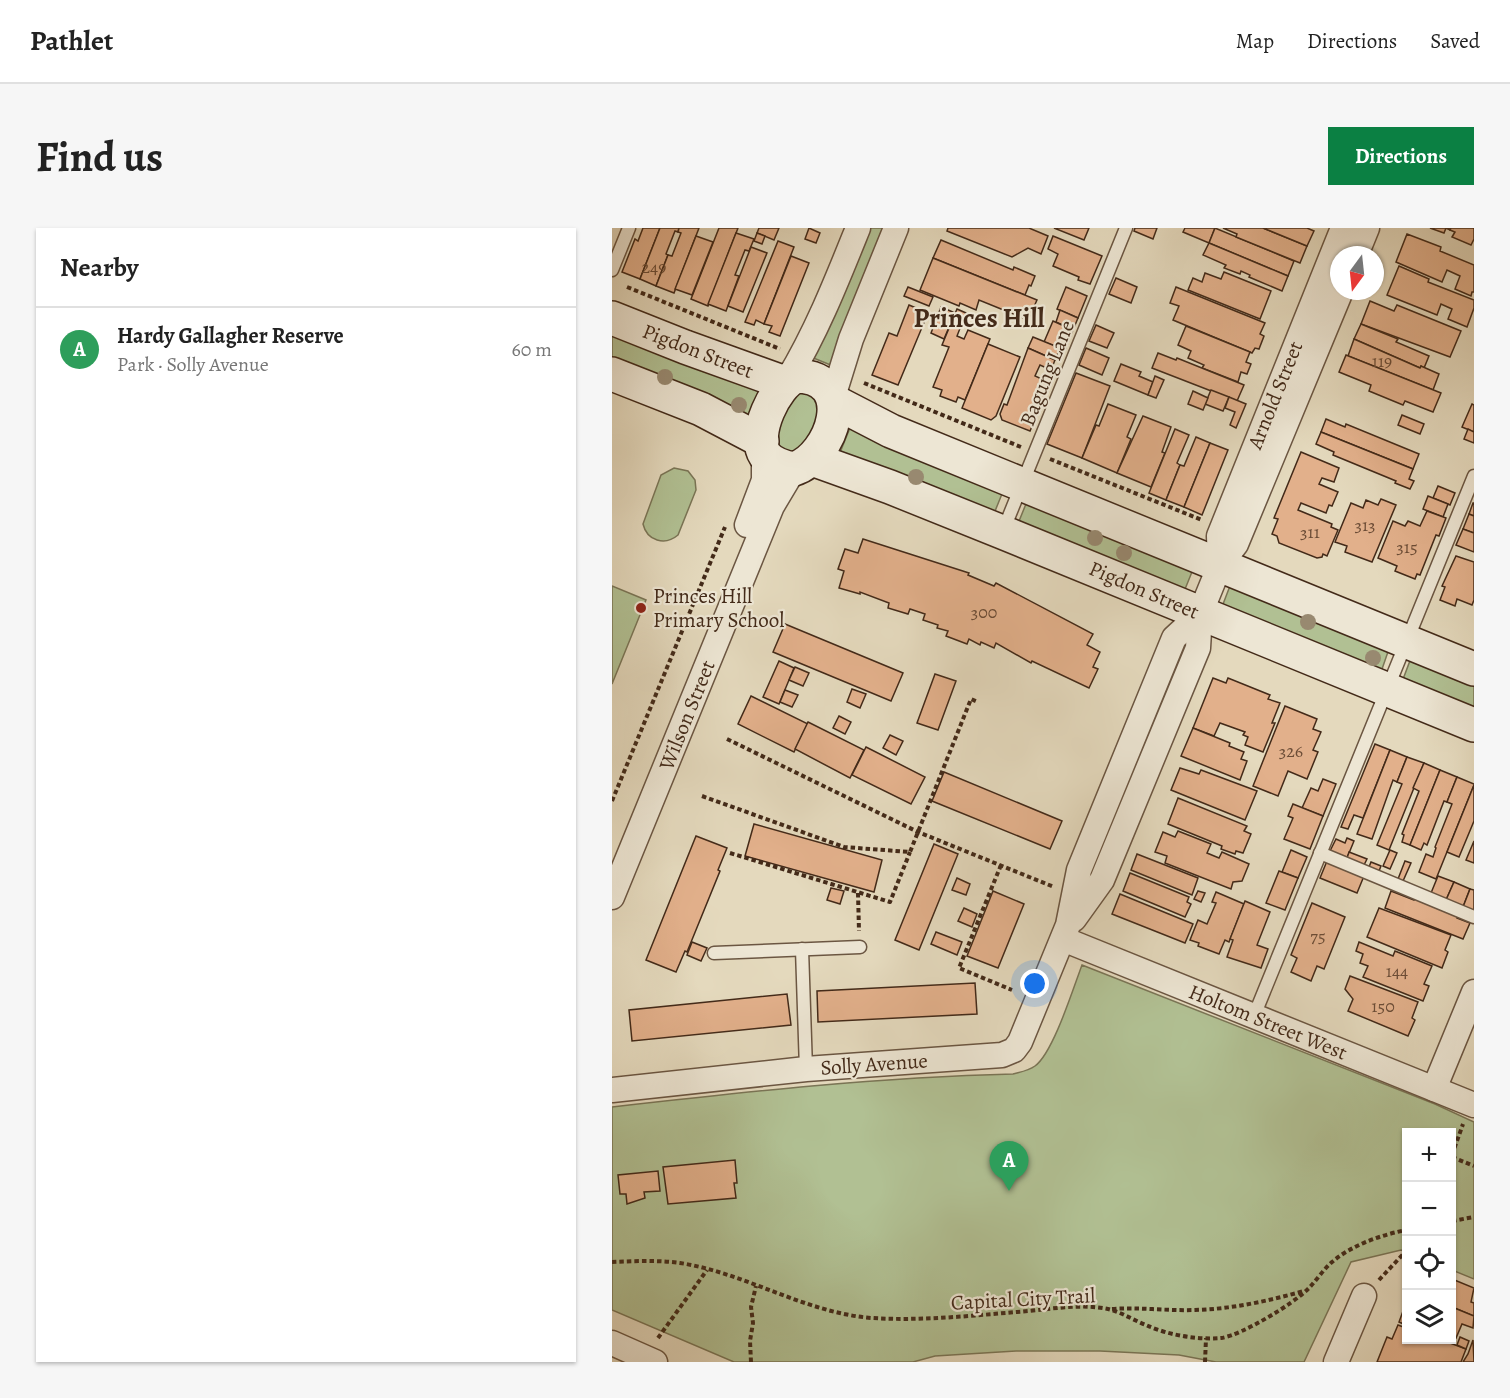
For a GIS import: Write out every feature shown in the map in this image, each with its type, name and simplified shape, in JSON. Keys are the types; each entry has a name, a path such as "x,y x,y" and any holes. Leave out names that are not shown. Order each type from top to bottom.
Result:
{"street":[{"path":"763,447 770,406 784,370 808,346 858,228"},
{"path":"612,374 701,409 763,447 775,464 803,464 826,436 832,420 834,399 851,339 896,228"},
{"name":"Arnold Street","path":"1220,565 1219,536 1343,228"},
{"path":"1360,246 1367,228"},
{"name":"Arnold Street","path":"1066,932 1102,880 1198,648 1200,614 1220,565 1236,544 1337,300"},
{"name":"Pigdon Street","path":"612,318 685,347 784,370"},
{"path":"784,370 818,380 828,388 834,399 891,431 1474,669"},
{"name":"Wilson Street","path":"612,854 756,503 764,480 763,447"},
{"name":"Pigdon Street","path":"803,464 890,487 1474,725"},
{"name":"Wilson Street","path":"612,897 772,506 803,464"},
{"name":"Holtom Street West","path":"1066,932 1457,1091"},
{"name":"Solly Avenue","path":"612,1090 806,1069 1002,1055 1014,1050 1020,1042 1066,932"},
{"path":"1457,1091 1474,992"},
{"path":"1457,1091 1474,1035"},
{"path":"1336,1362 1364,1296"},
{"path":"622,1352 655,1353"}],"lane":[{"path":"612,270 629,228"},
{"name":"Bagung Lane","path":"1002,532 1126,228"},
{"path":"1256,1009 1474,476"},
{"path":"1320,853 1474,917"},
{"path":"714,953 860,948"},
{"path":"802,950 806,1069"}],"path":[{"path":"627,287 784,370"},
{"path":"612,801 727,520"},
{"path":"730,854 890,903 971,699 978,702"},
{"path":"727,739 918,832 1054,887"},
{"path":"702,796 844,847 910,852"},
{"path":"1001,865 959,968 1012,990"},
{"path":"858,893 860,948"},
{"path":"1454,1128 1457,1091"},
{"path":"1456,1158 1474,1166"},
{"path":"1456,1220 1474,1217"},
{"name":"Capital City Trail","path":"612,1262 680,1263 832,1311 873,1318 938,1318 1064,1308 1108,1309 1165,1332 1220,1338 1238,1333 1293,1301 1307,1290 1332,1263 1346,1253 1360,1245 1402,1232"},
{"path":"1364,1296 1402,1256"},
{"path":"655,1353 669,1320 707,1270"},
{"path":"751,1362 750,1341 753,1323 751,1307 756,1286"},
{"path":"1108,1309 1196,1310 1264,1302 1307,1290"},
{"path":"1205,1362 1206,1338"}],"green space":[{"path":"864,228 890,228 833,366 811,357"},
{"path":"612,324 773,385 754,429 612,367"},
{"path":"802,389 820,404 810,441 791,453 778,446 778,429 786,408"},
{"path":"854,418 1006,484 991,521 837,460"},
{"path":"674,468 688,471 695,480 696,490 678,535 668,540 657,540 648,534 643,524 661,475"},
{"path":"1030,494 1196,562 1181,599 1015,531"},
{"path":"1233,578 1390,646 1381,672 1220,612"},
{"path":"612,586 646,600 612,684"},
{"path":"1411,658 1474,676 1474,719 1402,682"},
{"path":"1082,965 1435,1104 1474,1122 1474,1279 1456,1272 1456,1128 1402,1128 1402,1250 1351,1262 1304,1362 1216,1362 1179,1355 1100,1351 1016,1351 935,1356 913,1362 734,1362 612,1310 612,1107 812,1086 912,1078 1013,1074 1030,1069 1042,1059 1062,1020"}],"building":[{"path":"643,228 660,228 640,279 622,272 635,239 638,241"},
{"path":"660,228 679,228 678,232 675,231 656,286 640,279"},
{"path":"679,228 699,228 674,293 656,286 668,255 672,256 681,233 678,232"},
{"path":"719,228 738,228 708,306 691,299"},
{"path":"759,228 779,228 774,240 757,233"},
{"path":"809,228 820,233 816,243 805,239"},
{"path":"948,228 1029,228 1048,236 1041,254 1028,248 1012,257 947,231"},
{"path":"1054,228 1089,228 1084,240"},
{"path":"1135,228 1157,228 1153,239 1134,231"},
{"path":"1185,228 1215,228 1209,243 1183,232"},
{"path":"1215,228 1294,261 1288,276 1209,243"},
{"path":"1223,228 1263,228 1307,246 1300,263 1236,237 1237,234"},
{"path":"1263,228 1307,228 1314,231 1307,246"},
{"path":"1430,228 1446,228 1444,233"},
{"path":"1451,228 1474,228 1474,239 1471,245 1452,237 1455,232 1450,230"},
{"path":"736,233 754,239 749,251 745,250 735,275 739,276 726,311 708,304"},
{"path":"757,233 765,236 762,244 754,241"},
{"path":"1407,234 1441,247 1440,251 1474,265 1474,292 1471,296 1455,289 1460,276 1447,270 1442,282 1396,262"},
{"path":"696,236 713,242 692,295 675,289"},
{"path":"1053,236 1102,256 1090,284 1053,266 1058,254 1048,249"},
{"path":"941,240 1013,270 1014,267 1035,276 1031,286 1029,285 1025,295 933,258"},
{"path":"778,241 794,247 764,324 756,320 754,325 745,322"},
{"path":"1209,243 1288,276 1282,291 1249,277 1250,275 1241,271 1240,274 1224,268 1226,265 1203,255"},
{"path":"751,247 767,253 743,312 728,306"},
{"path":"791,256 809,263 780,336 769,332 772,326 764,324"},
{"path":"933,258 1037,300 1028,320 979,300 976,310 960,303 959,306 920,290"},
{"path":"1399,266 1429,279 1428,282 1474,300 1474,308 1467,327 1448,319 1452,309 1441,304 1437,315 1387,295"},
{"path":"1224,272 1271,291 1260,319 1188,290 1193,278 1202,282 1205,273 1221,279"},
{"path":"1116,278 1137,287 1131,303 1109,294"},
{"path":"908,287 933,297 929,306 904,296"},
{"path":"1066,287 1087,296 1078,318 1057,309"},
{"path":"1176,287 1265,323 1260,334 1264,336 1259,349 1255,348 1252,353 1173,320 1179,306 1170,303"},
{"path":"1370,301 1394,311 1397,305 1461,331 1450,357 1361,324"},
{"path":"909,305 928,313 898,385 872,375 889,333 897,336"},
{"path":"941,307 955,313 944,339 931,333"},
{"path":"957,309 966,313 957,336 964,339 968,330 990,339 965,400 958,397 956,402 940,396 942,390 933,387 949,347 942,345"},
{"path":"1060,310 1078,318 1073,330 1056,322"},
{"path":"1053,321 1073,330 1065,350 1044,342"},
{"path":"1361,324 1398,339 1396,342 1429,356 1424,368 1354,339"},
{"path":"1096,325 1114,333 1107,348 1089,341"},
{"path":"1186,326 1250,352 1246,362 1251,364 1247,374 1241,372 1238,382 1202,368 1204,365 1188,358 1191,351 1178,345"},
{"path":"1033,337 1060,348 1055,360 1028,348"},
{"path":"1354,339 1439,374 1433,390 1348,356"},
{"path":"988,344 1020,357 996,416 991,420 962,408"},
{"path":"1028,348 1055,360 1051,370 1040,365 1035,376 1050,383 1030,431 1002,420 1000,414 1004,404 1007,405"},
{"path":"1086,348 1109,358 1102,375 1079,365"},
{"path":"1158,353 1176,360 1177,358 1244,385 1237,401 1152,368"},
{"path":"1346,355 1441,393 1433,412 1405,401 1403,405 1369,391 1371,385 1339,372"},
{"path":"1121,364 1141,372 1139,376 1153,382 1148,395 1114,381"},
{"path":"1076,373 1110,386 1082,458 1047,444"},
{"path":"1155,376 1164,380 1156,398 1148,395"},
{"path":"1211,390 1229,397 1223,411 1205,404"},
{"path":"1193,391 1208,398 1203,410 1188,404"},
{"path":"1229,397 1246,404 1236,428 1230,425 1235,412 1225,408"},
{"path":"1108,404 1136,415 1127,437 1131,439 1117,473 1082,458"},
{"path":"1472,404 1474,405 1474,432 1462,427"},
{"path":"1402,415 1424,424 1420,434 1398,425"},
{"path":"1143,416 1171,427 1162,452 1165,453 1151,487 1117,473"},
{"path":"1326,419 1345,427 1346,424 1419,454 1413,469 1321,432"},
{"path":"1175,429 1189,435 1177,463 1180,465 1166,500 1149,493"},
{"path":"1468,429 1474,432 1474,443 1464,439"},
{"path":"1321,432 1413,469 1409,479 1414,481 1410,489 1333,455 1334,452 1316,444"},
{"path":"1196,437 1210,443 1184,507 1166,500 1180,465 1184,466"},
{"path":"1210,443 1228,450 1202,515 1184,507"},
{"path":"1301,452 1339,468 1334,482 1322,478 1319,484 1338,492 1326,513 1301,503 1298,510 1332,524 1331,527 1338,530 1327,556 1323,554 1322,557 1317,558 1279,543 1277,536 1272,534 1278,519 1274,518"},
{"path":"1438,486 1455,493 1450,505 1433,498"},
{"path":"1428,496 1448,504 1443,517 1423,509"},
{"path":"1381,499 1396,505 1372,562 1345,552 1347,546 1335,542 1351,503 1363,508 1366,500 1378,505"},
{"path":"1474,503 1474,516 1469,514"},
{"path":"1427,511 1446,518 1439,536 1436,535 1420,575 1417,574 1415,579 1395,571 1397,566 1378,558 1393,521 1405,526 1408,521 1420,526"},
{"path":"1469,514 1474,516 1474,533 1463,529"},
{"path":"1463,529 1474,533 1474,552 1456,545"},
{"path":"863,539 969,573 968,575 994,586 996,583 1093,634 1087,645 1100,652 1093,667 1098,669 1089,688 1032,661 1031,663 996,643 994,648 981,642 980,645 969,639 967,644 946,636 948,631 923,620 925,614 910,609 908,614 888,608 889,603 860,592 860,594 839,588 844,571 838,569 845,549 858,553"},
{"path":"1456,556 1474,562 1472,605 1457,599 1455,606 1440,600 1445,587 1442,586"},
{"path":"785,624 903,673 891,701 773,652"},
{"path":"779,661 794,668 779,704 763,697"},
{"path":"795,667 809,673 803,686 789,680"},
{"path":"935,674 956,681 938,730 917,723"},
{"path":"1213,678 1226,683 1228,678 1270,695 1268,699 1280,703 1272,723 1275,723 1263,752 1245,745 1248,737 1243,735 1245,732 1220,723 1214,736 1193,728"},
{"path":"852,689 866,694 860,708 847,702"},
{"path":"785,690 798,695 792,707 780,702"},
{"path":"751,696 808,724 794,752 738,724"},
{"path":"1285,706 1317,719 1313,729 1321,732 1313,750 1318,752 1307,779 1288,771 1278,796 1253,786"},
{"path":"839,716 851,722 845,734 833,728"},
{"path":"808,722 864,750 850,778 795,749"},
{"path":"1193,728 1230,743 1229,746 1244,752 1241,759 1247,761 1240,780 1181,756"},
{"path":"890,735 903,741 896,755 883,748"},
{"path":"1375,744 1390,750 1363,818 1354,815 1348,829 1341,827"},
{"path":"866,747 925,777 911,804 852,775"},
{"path":"1390,750 1407,757 1397,782 1393,780 1372,839 1357,834"},
{"path":"1407,757 1424,763 1389,850 1377,845 1402,784 1397,782"},
{"path":"1424,763 1440,770 1410,845 1402,842 1404,835 1402,834 1419,791 1413,788"},
{"path":"1180,768 1199,774 1201,770 1257,791 1245,820 1171,790"},
{"path":"1440,770 1457,777 1447,802 1444,801 1427,845 1424,843 1421,850 1410,845"},
{"path":"944,772 1062,821 1050,849 932,801"},
{"path":"1457,777 1474,785 1436,879 1419,872 1426,854 1433,857 1452,804 1447,802"},
{"path":"1323,779 1336,784 1323,816 1302,808 1311,788 1318,791"},
{"path":"1474,785 1474,821 1459,857 1447,852"},
{"path":"1178,798 1247,826 1244,831 1251,834 1243,853 1236,851 1235,854 1221,849 1222,846 1168,824"},
{"path":"1293,804 1323,816 1310,849 1284,839 1293,818 1288,816"},
{"path":"754,824 882,860 874,892 745,856"},
{"path":"1178,831 1211,844 1207,853 1219,858 1222,852 1249,864 1242,881 1233,882 1231,889 1165,863 1167,856 1155,852 1163,832 1175,837"},
{"path":"696,836 727,848 687,952 685,951 676,972 646,960"},
{"path":"1347,838 1354,841 1347,858 1330,851 1336,839 1345,843"},
{"path":"1474,841 1474,863 1466,860"},
{"path":"934,844 958,854 919,950 895,940"},
{"path":"1291,850 1307,857 1298,878 1282,872"},
{"path":"1390,850 1397,853 1390,869 1383,866"},
{"path":"1349,852 1367,859 1364,865 1347,858"},
{"path":"1137,854 1198,878 1192,895 1131,870"},
{"path":"1327,861 1364,876 1357,893 1320,878"},
{"path":"1405,861 1411,863 1403,881 1398,879"},
{"path":"1371,862 1381,866 1379,871 1369,867"},
{"path":"1279,871 1298,878 1285,910 1266,903"},
{"path":"1130,873 1189,897 1187,902 1191,904 1185,917 1123,891"},
{"path":"1438,876 1454,882 1446,900 1431,893"},
{"path":"957,878 970,884 966,895 952,890"},
{"path":"1454,882 1470,889 1463,907 1446,900"},
{"path":"831,888 844,891 840,904 827,900"},
{"path":"1470,889 1474,890 1474,911 1463,907"},
{"path":"993,891 1024,904 998,968 967,956"},
{"path":"1198,891 1205,893 1201,902 1194,899"},
{"path":"1391,891 1414,900 1416,896 1458,913 1457,918 1470,923 1463,939 1385,908"},
{"path":"1216,892 1244,904 1229,942 1225,940 1219,954 1198,946 1199,943 1190,940 1198,920 1207,924 1216,903 1212,902"},
{"path":"1120,894 1193,924 1185,943 1112,914"},
{"path":"1245,901 1270,912 1257,945 1268,949 1261,968 1227,957 1233,940 1230,939"},
{"path":"1312,903 1345,917 1324,969 1317,966 1311,981 1291,972 1297,958 1291,955"},
{"path":"964,908 977,914 972,927 958,921"},
{"path":"1379,908 1451,935 1445,950 1448,952 1442,968 1367,937"},
{"path":"936,932 962,942 957,955 931,944"},
{"path":"692,942 707,948 701,961 687,955"},
{"path":"1359,942 1393,956 1395,951 1432,966 1424,984 1429,986 1423,1001 1363,977 1368,966 1360,963 1363,954 1356,951"},
{"path":"1350,976 1418,1002 1412,1018 1415,1020 1408,1036 1348,1011 1353,999 1345,989"},
{"path":"975,983 977,1014 818,1022 817,991"},
{"path":"787,994 791,1025 632,1041 629,1010"},
{"path":"735,1160 736,1198 668,1204 663,1167"},
{"path":"658,1171 660,1191 644,1192 645,1198 627,1204 626,1194 620,1194 618,1175"},
{"path":"1456,1281 1474,1288 1471,1302 1474,1303 1474,1316 1456,1309"},
{"path":"1456,1309 1474,1316 1473,1328 1462,1324 1456,1338"},
{"path":"1398,1325 1402,1326 1402,1344 1453,1344 1466,1349 1461,1362 1377,1362 1387,1337 1392,1339"},
{"path":"1460,1337 1469,1341 1466,1349 1457,1345"},
{"path":"1473,1340 1474,1362 1463,1362 1468,1354"}],"place":[{"name":"Princes Hill Primary School","path":"641,608"},
{"name":"Hardy Gallagher Reserve","path":"1009,1191"}],"district":[{"name":"Princes Hill","path":"979,318"}]}
